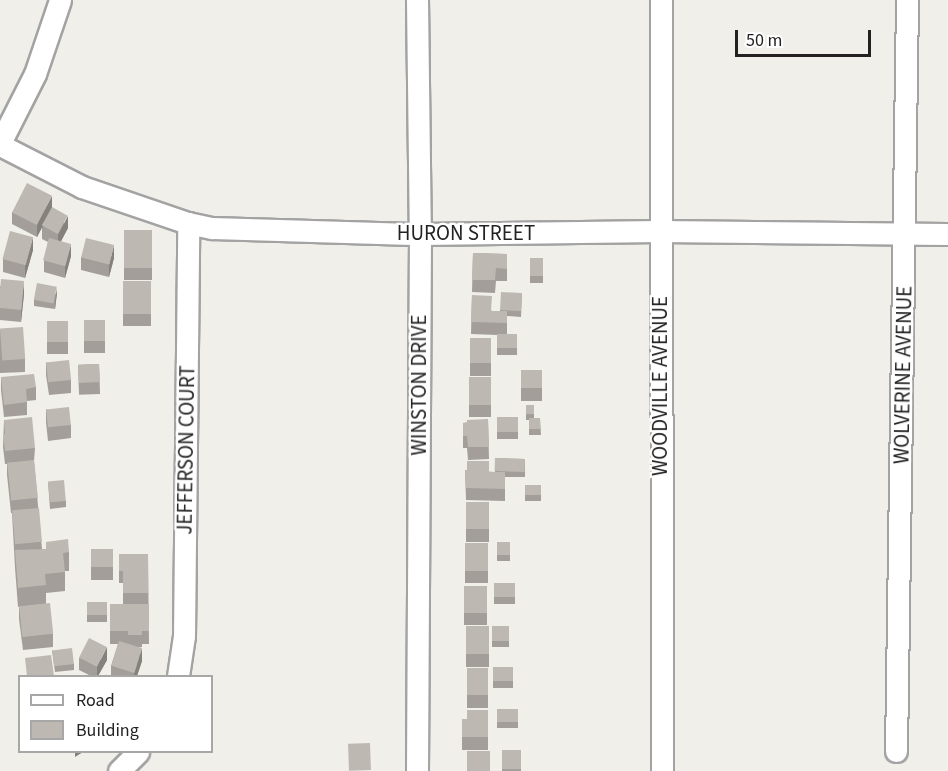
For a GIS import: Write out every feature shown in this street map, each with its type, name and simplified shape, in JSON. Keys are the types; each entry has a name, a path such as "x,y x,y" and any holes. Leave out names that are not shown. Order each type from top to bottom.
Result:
{"street":[{"path":"0,144 35,74 60,0"},
{"name":"WINSTON DRIVE","path":"417,0 420,234 417,771"},
{"name":"WOODVILLE AVENUE","path":"661,0 662,771"},
{"name":"WOLVERINE AVENUE","path":"896,751 907,0"},
{"name":"HURON STREET","path":"0,144 82,187 188,223 252,231 420,234 660,231 948,234"},
{"name":"JEFFERSON COURT","path":"178,675 184,636 188,223"},
{"path":"119,771 137,753"}],"building":[{"path":"27,183 52,196 37,225 12,212"},
{"path":"52,207 68,216 58,234 42,225"},
{"path":"124,230 152,230 152,268 124,268"},
{"path":"10,231 33,237 26,265 2,259"},
{"path":"49,238 71,244 65,266 43,260"},
{"path":"86,238 114,245 109,264 81,257"},
{"path":"473,253 507,254 507,269 496,268 495,280 472,280"},
{"path":"530,258 543,258 543,276 530,276"},
{"path":"1,279 24,281 21,310 0,308"},
{"path":"123,281 151,281 151,314 123,314"},
{"path":"37,283 57,287 53,304 34,300"},
{"path":"501,292 522,293 521,311 500,310"},
{"path":"472,295 492,296 491,311 507,311 507,323 471,322"},
{"path":"84,320 105,320 105,341 84,341"},
{"path":"47,321 68,321 68,342 47,342"},
{"path":"23,327 25,359 2,361 0,329"},
{"path":"497,334 517,334 517,348 497,348"},
{"path":"470,338 491,338 491,363 470,363"},
{"path":"69,360 71,380 48,382 46,362"},
{"path":"99,364 100,382 79,383 78,365"},
{"path":"521,370 542,370 542,388 521,388"},
{"path":"34,374 36,387 26,389 27,402 4,405 1,377"},
{"path":"469,377 491,377 491,405 469,405"},
{"path":"526,405 534,405 534,414 526,414"},
{"path":"69,407 71,425 48,427 46,409"},
{"path":"32,417 35,448 5,451 4,420"},
{"path":"497,417 518,417 518,432 497,432"},
{"path":"529,418 540,418 540,429 529,429"},
{"path":"488,419 489,447 468,447 467,436 463,436 463,423 467,423 467,420"},
{"path":"495,458 525,459 525,472 495,471"},
{"path":"34,460 38,498 11,501 7,463"},
{"path":"467,461 489,461 489,472 505,472 505,489 466,488"},
{"path":"64,480 66,501 50,502 48,481"},
{"path":"525,485 541,485 541,495 525,495"},
{"path":"466,502 489,502 489,529 466,529"},
{"path":"39,508 42,542 15,544 12,510"},
{"path":"68,539 69,552 63,553 65,572 45,574 46,585 18,588 15,550 46,549 46,542"},
{"path":"497,542 510,542 510,555 497,555"},
{"path":"465,543 488,543 488,571 465,571"},
{"path":"91,549 113,549 113,567 91,567"},
{"path":"119,554 148,554 148,593 123,593 123,571 119,571"},
{"path":"494,583 515,583 515,597 494,597"},
{"path":"464,586 487,586 487,613 464,613"},
{"path":"87,602 107,602 107,615 87,615"},
{"path":"50,603 53,634 22,637 19,606"},
{"path":"110,604 149,604 149,631 142,631 142,635 128,635 128,631 110,631"},
{"path":"466,626 489,626 489,654 466,654"},
{"path":"492,626 509,626 509,641 492,641"},
{"path":"89,638 107,647 97,667 79,658"},
{"path":"119,641 142,648 134,673 111,666"},
{"path":"72,648 74,664 54,666 52,650"},
{"path":"51,655 54,675 27,675 25,658"},
{"path":"493,667 513,667 513,681 493,681"},
{"path":"467,668 488,668 488,695 467,695"},
{"path":"497,709 518,709 518,722 497,722"},
{"path":"467,710 488,710 488,737 462,737 462,719 467,719"},
{"path":"370,743 371,770 349,771 348,744"},
{"path":"502,750 521,750 521,769 502,769"},
{"path":"467,751 490,751 490,771 467,771"}]}
